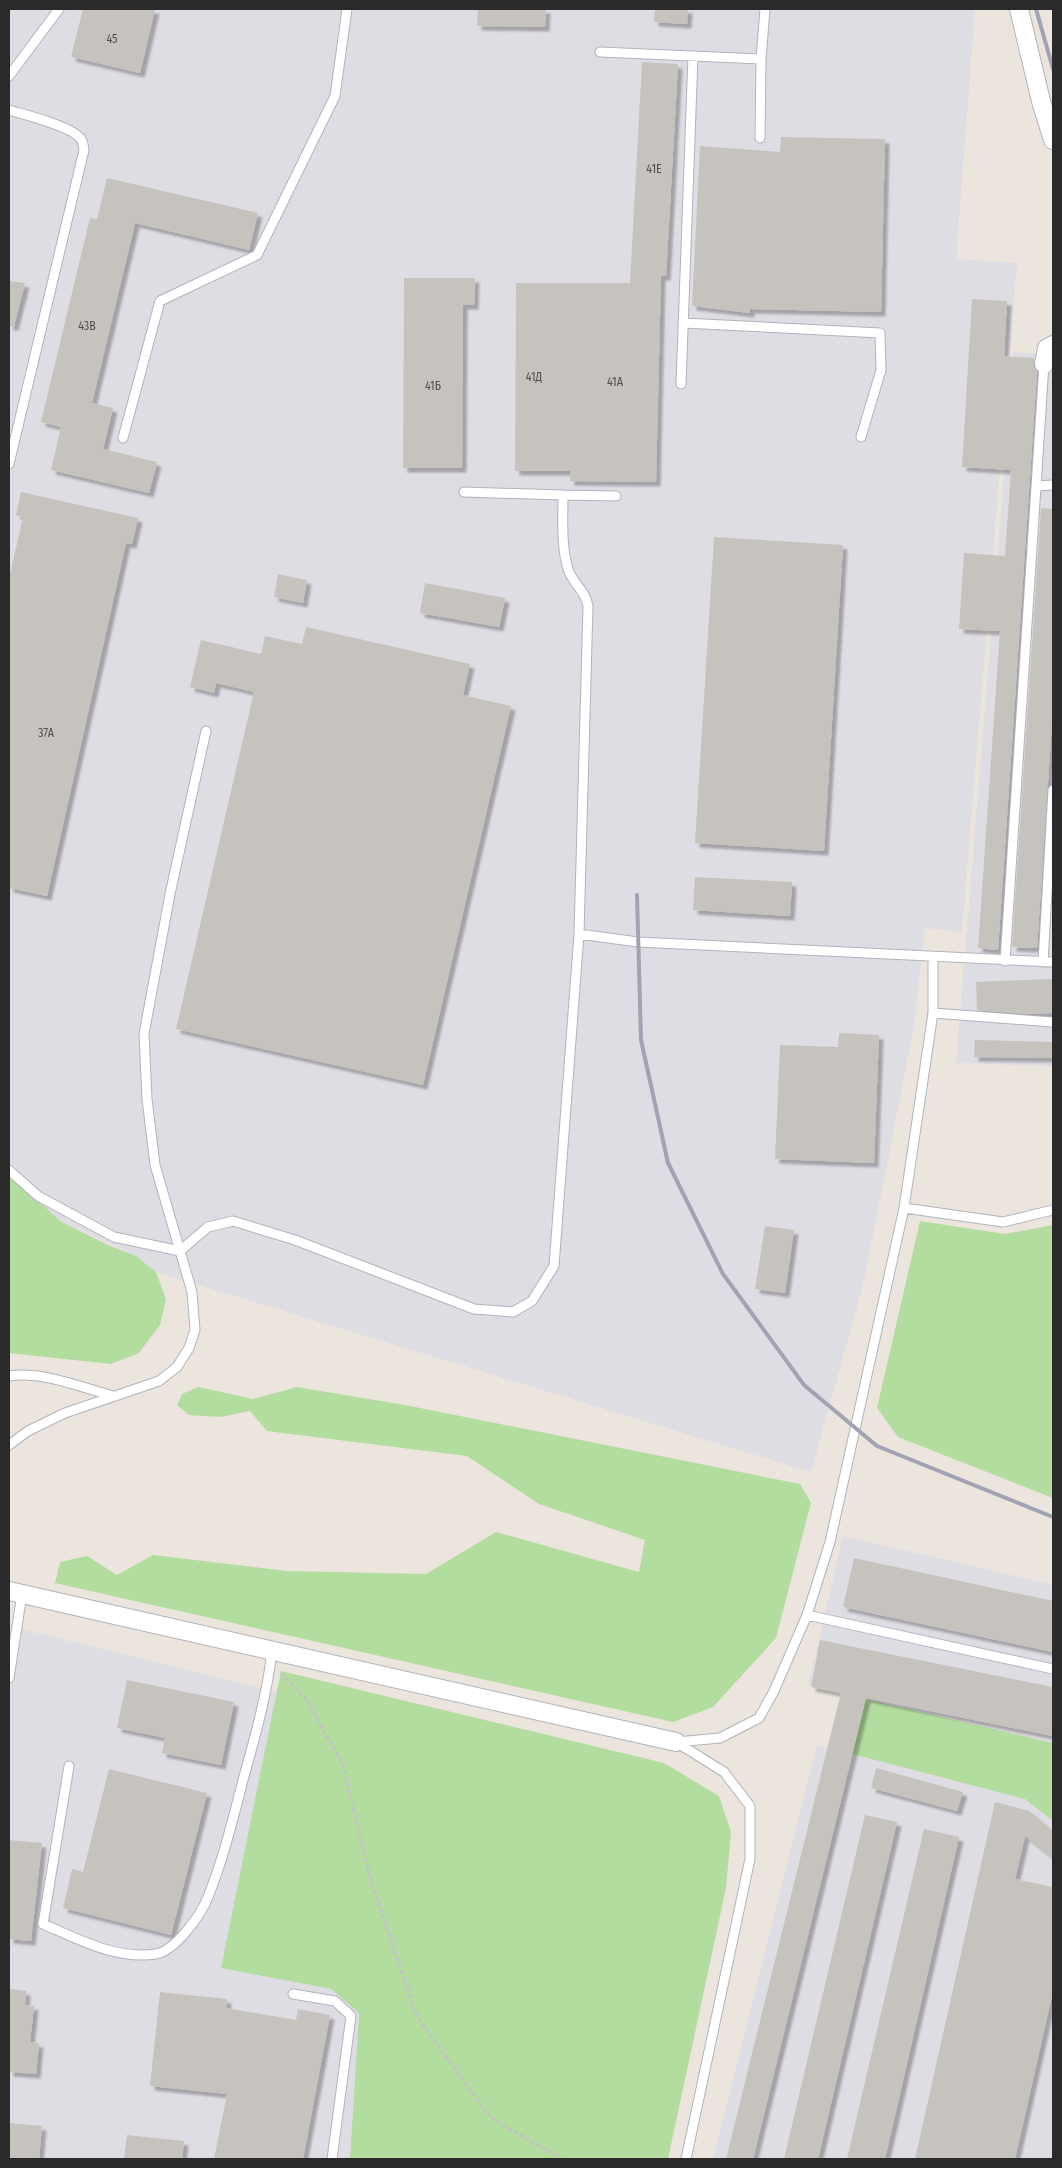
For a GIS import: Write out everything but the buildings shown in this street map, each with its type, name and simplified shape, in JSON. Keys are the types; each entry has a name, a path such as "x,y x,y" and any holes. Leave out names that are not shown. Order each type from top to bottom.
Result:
{"street":[{"path":"1019,9 1041,101 1053,140"},
{"path":"1044,364 1047,348 1053,345"},
{"path":"15,1593 271,1656 676,1742"}],"lane":[{"path":"9,76 59,9"},
{"path":"122,438 160,301 257,255 335,96 347,9"},
{"path":"760,138 761,59 765,9"},
{"path":"600,52 761,59"},
{"path":"681,384 693,56"},
{"path":"9,110 39,118 77,135 83,142 84,150 9,464"},
{"path":"683,323 880,334 881,370 861,436"},
{"path":"1005,961 1044,364"},
{"path":"1036,486 1053,484"},
{"path":"464,492 616,496"},
{"path":"180,1251 208,1227 232,1221 295,1240 474,1309 512,1312 532,1301 554,1266 579,934 588,606 587,599 568,570 563,521 564,495"},
{"path":"9,1445 28,1431 65,1413 159,1381 178,1367 189,1348 195,1330 192,1292 155,1165 146,1099 144,1034 170,894 206,731"},
{"path":"1043,962 1053,790"},
{"path":"579,934 638,942 933,958 1053,962"},
{"path":"676,1742 720,1738 759,1718 774,1691 807,1615 830,1542 904,1208 933,1013 933,958"},
{"path":"933,1013 1053,1022"},
{"path":"9,1170 38,1196 114,1237 180,1251"},
{"path":"904,1208 1003,1222 1053,1210"},
{"path":"9,1376 20,1374 43,1377 114,1396"},
{"path":"9,1678 15,1593"},
{"path":"807,1615 1053,1669"},
{"path":"69,1766 43,1924 83,1942 122,1953 157,1954 179,1941 208,1898 237,1804 267,1690 271,1656"},
{"path":"676,1742 724,1772 750,1806 750,1859 686,2159"},
{"path":"292,1994 335,2001 351,2016 332,2159"}],"path":[{"path":"271,1656 307,1700 343,1765 370,1878 417,2017 491,2118 562,2159"}],"shaded area":[{"path":"9,9 975,9 956,259 1017,263 962,932 925,928 914,1026 864,1282 811,1472 156,1272 136,1256 60,1221 9,1173"},
{"path":"1014,352 1053,355 1053,1066 956,1063"},
{"path":"843,1536 1053,1585 1053,1743 808,1685"},
{"path":"9,1626 297,1697 384,2000 353,2159 9,2159"},
{"path":"817,1745 1025,1799 1053,1821 1053,2159 713,2159"}],"green space":[{"path":"9,1173 60,1221 108,1245 136,1256 156,1272 166,1299 160,1325 139,1353 111,1364 9,1353"},
{"path":"920,1221 1005,1234 1053,1225 1053,1498 898,1437 877,1408"},
{"path":"198,1387 253,1399 297,1387 405,1405 800,1484 811,1503 776,1638 713,1707 673,1722 55,1583 60,1562 87,1556 117,1575 153,1555 287,1571 426,1574 496,1532 639,1572 645,1540 539,1504 467,1456 267,1431 250,1411 220,1417 189,1415 177,1405 182,1394"},
{"path":"281,1671 664,1763 719,1796 731,1832 726,1888 668,2159 350,2159 359,2013 331,1989 221,1968"},
{"path":"865,1699 1053,1743 1053,1821 1025,1799 852,1754"}],"railway":[{"path":"1036,9 1053,69"},
{"path":"637,895 641,1040 668,1163 723,1274 804,1385 877,1446 1053,1517"}]}
